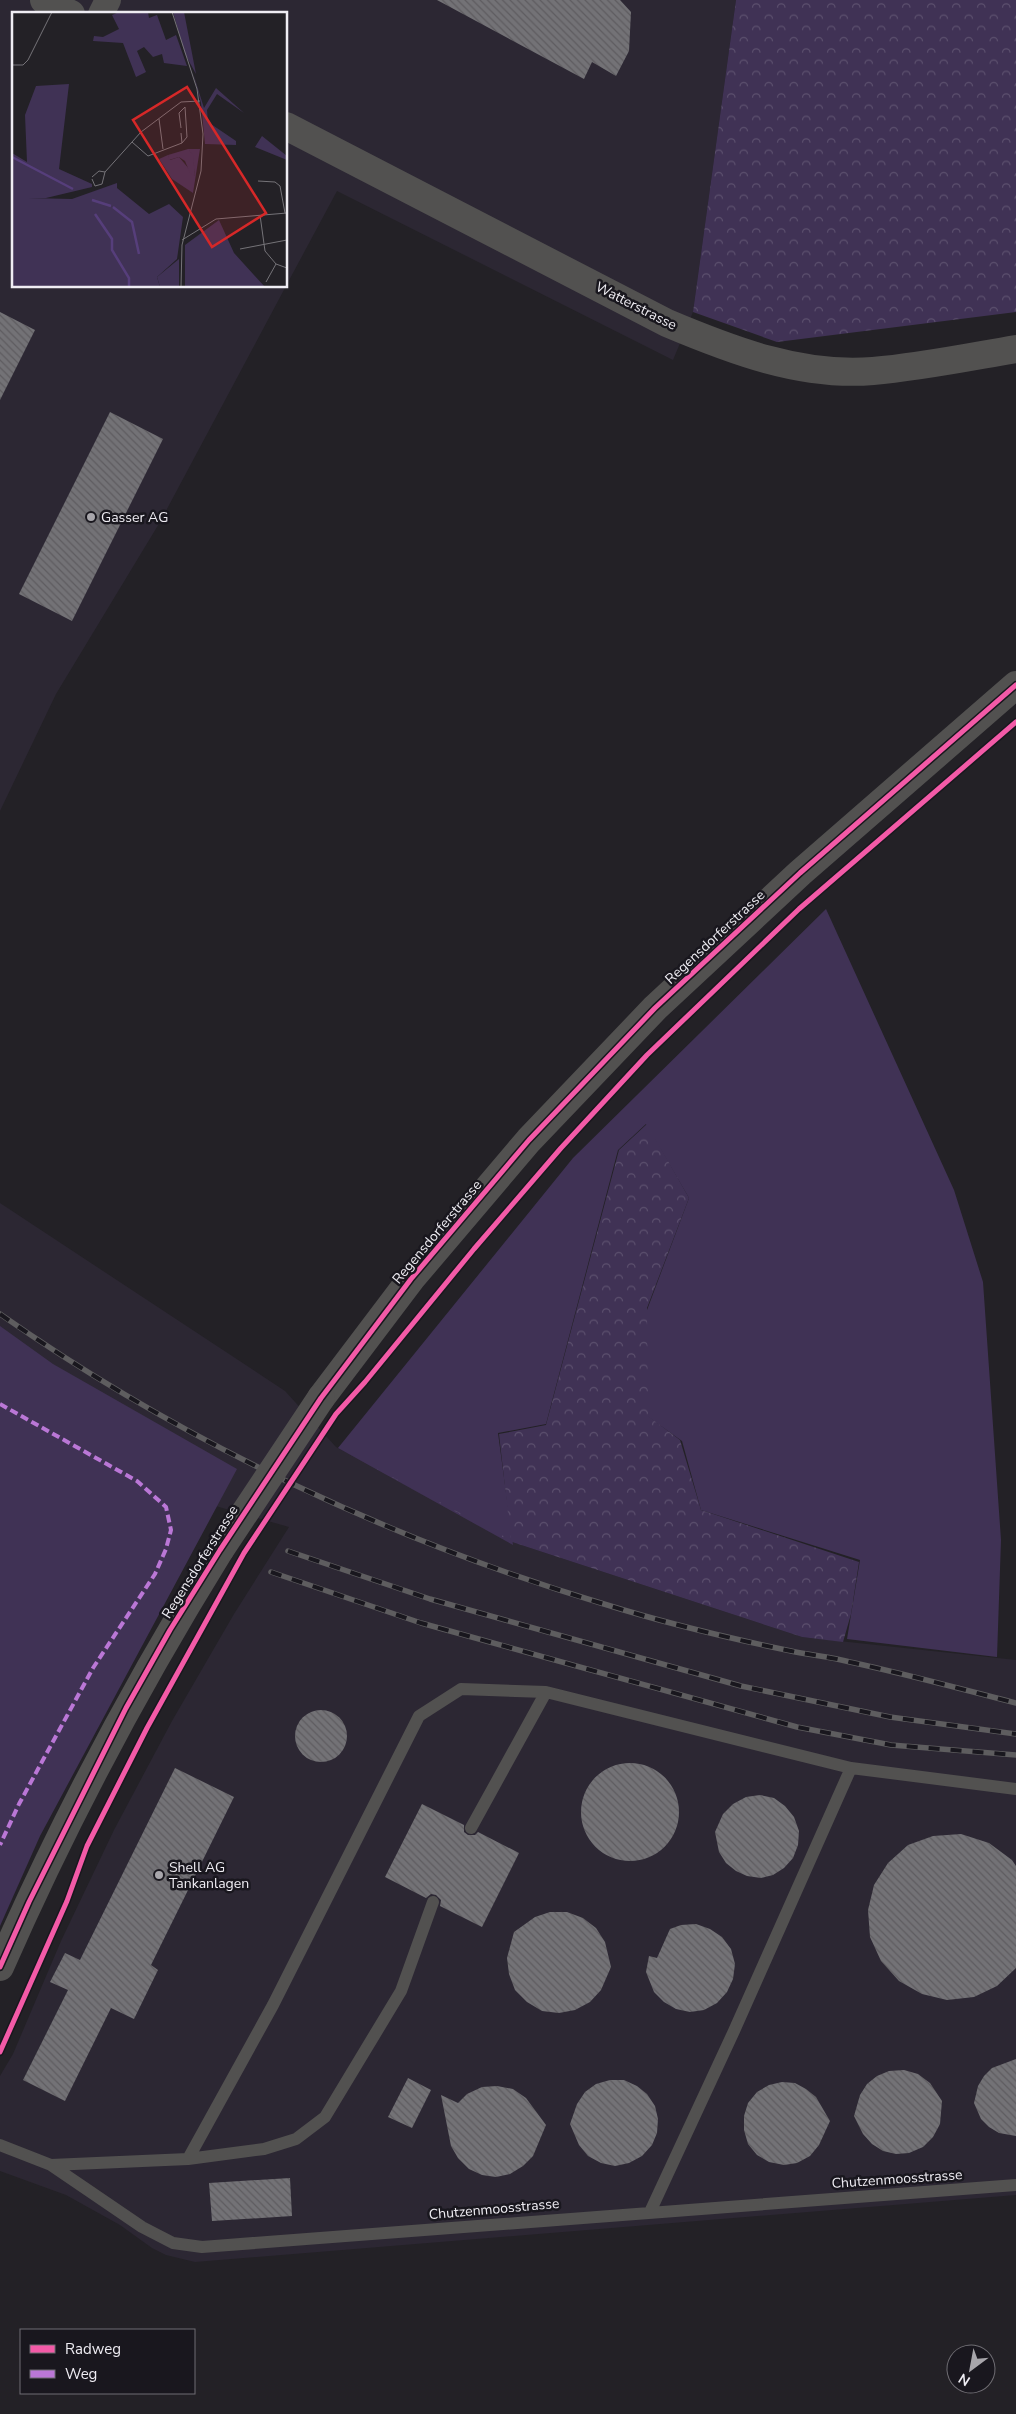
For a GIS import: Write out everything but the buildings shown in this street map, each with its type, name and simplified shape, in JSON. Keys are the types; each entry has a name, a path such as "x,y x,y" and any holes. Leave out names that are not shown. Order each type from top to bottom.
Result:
{"street":[{"path":"44,0 67,12"},
{"path":"102,12 108,0"},
{"name":"Watterstrasse","path":"288,127 666,323 724,347 775,362 829,370 871,371 1016,349"},
{"name":"Regensdorferstrasse","path":"0,1967 28,1902 126,1708 170,1630 220,1550 321,1398 411,1279 523,1148 655,1008 800,873 1016,685"}],"lane":[{"path":"188,2159 273,2005 418,1716 461,1689 546,1692 851,1768 1016,1790"},
{"path":"471,1828 546,1692"},
{"path":"650,2212 734,2031 851,1768"},
{"path":"51,2165 188,2159 264,2149 296,2139 325,2117 401,1990 433,1902"},
{"name":"Chutzenmoosstrasse","path":"0,2145 51,2165 142,2227 173,2243 202,2247 1016,2185"}],"shaded area":[{"path":"0,0 736,0 693,312 673,360 337,191 288,283 288,12 12,12 12,288 285,288 160,522 56,694 0,811"},
{"path":"0,1203 285,1391 336,1447 512,1542 802,1637 1016,1660 1016,2195 195,2262 166,2255 152,2248 120,2225 66,2195 0,2171 0,2076 13,2054 61,1941 114,1830 172,1721 234,1614 289,1527 205,1503 0,1392"}],"green space":[{"path":"736,0 1016,0 1016,312 777,342 693,312"},
{"path":"826,909 954,1190 983,1282 1001,1540 997,1657 847,1639 860,1560 701,1510 682,1441 647,1416 647,1310 689,1198 646,1124 618,1150 546,1424 498,1433 513,1545 338,1448 573,1158"},
{"path":"647,1124 689,1198 647,1308 648,1416 680,1440 701,1510 859,1562 851,1614 843,1642 802,1637 512,1542 336,1447 511,1540 499,1434 546,1425 619,1150"},
{"path":"0,1326 53,1364 237,1469 40,1836 0,1926"}],"railway":[{"path":"0,1314 70,1361 141,1404 215,1445 290,1483 367,1518 445,1550 604,1604 673,1624 767,1646 871,1667 1016,1703"},
{"path":"288,1551 430,1599 741,1686 890,1717 1016,1734"},
{"path":"271,1572 421,1623 797,1727 891,1745 1016,1755"}],"marked path":[{"path":"0,1404 137,1481 166,1507 171,1530 166,1549 155,1574 93,1668 19,1804 0,1845"}],"cycle path":[{"path":"0,1967 29,1902 126,1708 170,1630 220,1550 321,1398 411,1279 529,1140 655,1008 800,873 1016,685"},
{"path":"0,2052 67,1901 87,1846 147,1728 244,1553 336,1414 561,1148 647,1055 799,909 1016,722"}],"place":[{"name":"Gasser AG","path":"91,517"},
{"name":"Shell AG Tankanlagen","path":"159,1875"}]}
